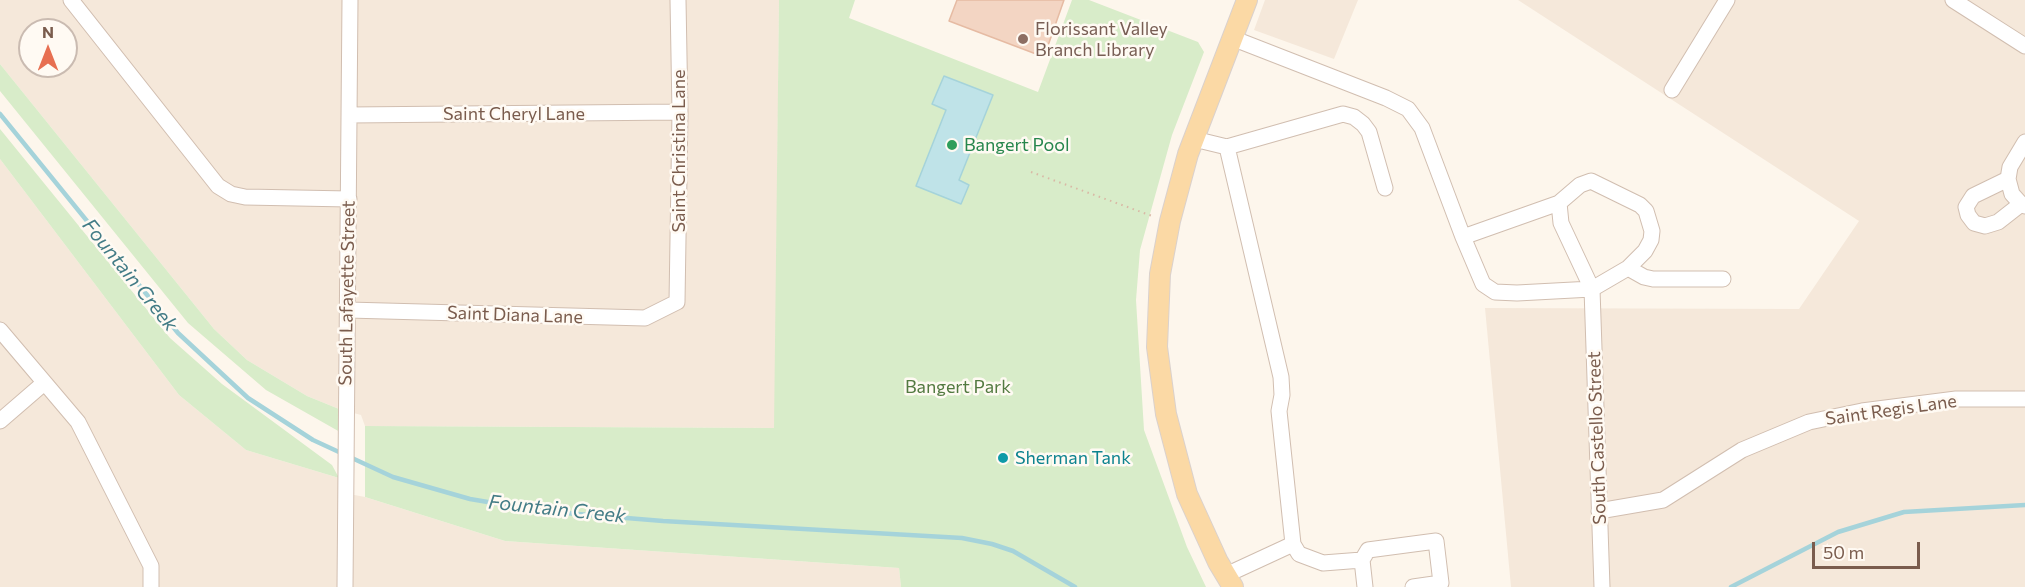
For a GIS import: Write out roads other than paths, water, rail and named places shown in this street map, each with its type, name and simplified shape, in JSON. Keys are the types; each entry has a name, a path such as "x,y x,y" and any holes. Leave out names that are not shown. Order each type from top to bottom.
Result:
{"main road":[{"path":"1230,581 1218,562 1187,494 1166,414 1157,346 1160,274 1170,221 1188,154 1247,0"}],"street":[{"name":"South Lafayette Street","path":"345,587 350,0"},
{"name":"Saint Christina Lane","path":"677,302 680,112 678,0"},
{"path":"1672,90 1727,0"},
{"path":"1953,0 2025,46"},
{"path":"77,2 218,186 231,194 245,196 349,199"},
{"path":"1232,38 1386,98 1408,109 1422,128 1463,237 1483,284 1495,292 1592,290 1628,268 1645,251 1651,240 1652,231 1646,211 1640,205 1591,181 1580,185 1559,203 1463,237"},
{"name":"Saint Cheryl Lane","path":"348,115 680,112"},
{"path":"1194,140 1227,147 1343,114 1354,117 1369,132 1385,188"},
{"path":"2016,195 2010,167 2025,142"},
{"path":"1227,147 1281,377 1282,396 1279,411 1293,544 1299,554 1323,563 1362,560"},
{"path":"1559,203 1561,223 1592,290"},
{"path":"1628,268 1653,279 1723,279"},
{"name":"South Castello Street","path":"1592,290 1602,587"},
{"name":"Saint Diana Lane","path":"348,310 645,318 677,302"},
{"path":"0,330 78,422 151,567 151,587"},
{"path":"0,421 44,383"},
{"name":"Saint Regis Lane","path":"1599,511 1663,500 1742,450 1809,422 1862,411 1956,399 2025,399"},
{"path":"1365,587 1362,560 1368,550 1436,541 1441,584 1413,587"},
{"path":"1230,581 1293,544"}],"water":[{"name":"Bangert Pool","path":"944,76 993,95 959,180 969,185 961,204 916,186 946,110 932,104"}],"waterway":[{"name":"Fountain Creek","path":"0,114 178,333 248,398 313,440 393,477 470,499 541,511 663,521 962,538 1013,551 1075,587"},
{"path":"1731,587 1838,532 1904,512 2025,505"}],"place":[{"name":"Florissant Valley Branch Library","path":"1023,39"},
{"name":"Bangert Pool","path":"952,145"},
{"name":"Sherman Tank","path":"1003,458"}],"park label":[{"name":"Bangert Park","path":"958,387"}]}
